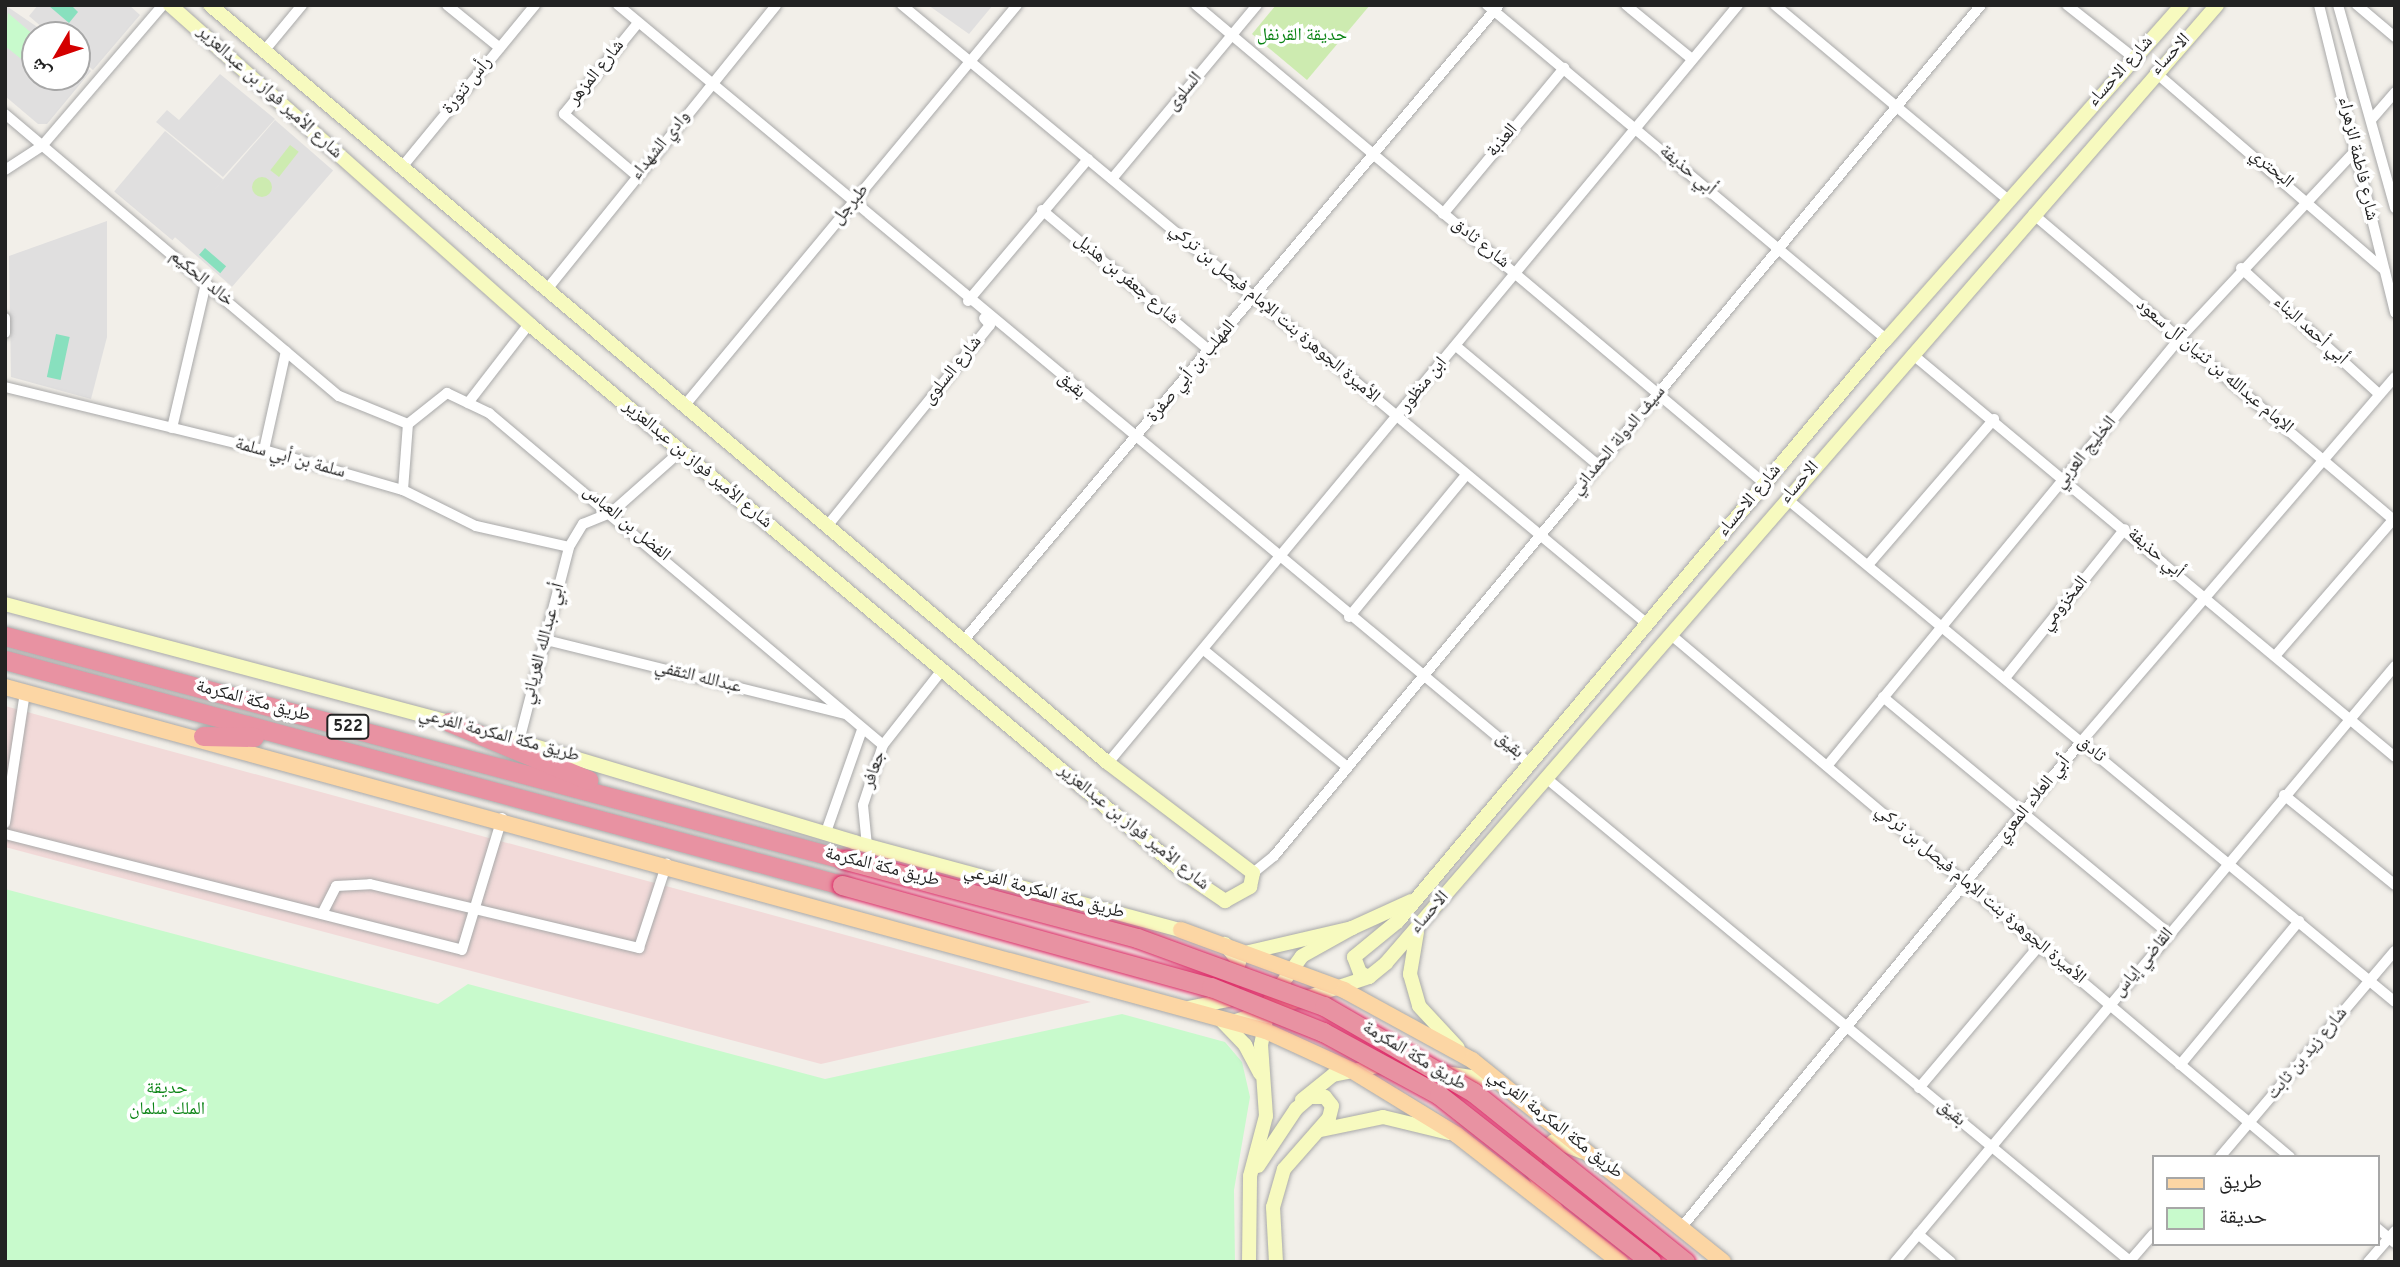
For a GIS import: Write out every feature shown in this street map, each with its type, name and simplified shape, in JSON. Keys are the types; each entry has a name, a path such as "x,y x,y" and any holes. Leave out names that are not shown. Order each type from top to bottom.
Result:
{"highway":[{"name":"طريق مكة المكرمة","path":"5,636 1137,938 1324,1006 1473,1092 1685,1262"},
{"name":"طريق مكة المكرمة","path":"5,660 1211,987 1323,1032 1438,1095 1651,1262"},
{"path":"449,722 691,818"},
{"path":"203,736 245,735 477,789"}],"main road":[{"name":"شارع الأمير فواز بن عبدالعزير","path":"170,5 529,324 942,670 1225,901 1250,887 1253,873 1108,763 210,5"},
{"name":"شارع الاحساء","path":"1368,977 1353,966 1354,957 1398,921 1410,901 1885,339 2182,5"},
{"name":"الاحساء","path":"1368,977 1386,963 2155,72 2217,5"},
{"name":"طريق مكة المكرمة الفرعي","path":"5,604 519,741 867,846 1181,930 1291,968 1344,990 1472,1060 1600,1158 1723,1262"},
{"path":"5,687 203,736 1264,1030 1351,1070 1457,1135 1620,1262"},
{"path":"1249,1262 1249,1190 1266,1116 1262,1078 1264,1030 1268,1009 1291,968 1352,928 1410,901"},
{"path":"1419,925 1410,974 1419,1006 1472,1060"},
{"path":"1249,952 1352,928"},
{"path":"1188,1008 1228,1000 1239,962 1224,944"},
{"path":"1226,1020 1344,990 1368,977"},
{"path":"1226,1020 1245,1045 1262,1078"},
{"path":"1249,1190 1309,1090 1351,1070 1415,1065 1501,1083"},
{"path":"1276,1262 1273,1208 1284,1169 1321,1130 1332,1106 1325,1097 1310,1097 1296,1109"},
{"path":"1321,1130 1383,1117 1457,1135"},
{"path":"1559,1213 1533,1172 1537,1153 1554,1141 1600,1158"}],"street":[{"path":"5,170 42,146 163,5"},
{"path":"264,51 302,5"},
{"path":"447,5 500,48"},
{"name":"رأس تنورة","path":"402,167 535,5"},
{"name":"بقيق","path":"618,5 1278,560 1528,762"},
{"name":"وادي الشهداء","path":"548,288 776,5"},
{"name":"الأميرة الجوهرة بنت الإمام فيصل بن تركي","path":"902,5 1646,623"},
{"name":"طبرجل","path":"685,405 1017,5"},
{"name":"شارع ثادق","path":"1196,5 1443,214 1661,393 1765,484"},
{"name":"السلوى","path":"1112,179 1257,5"},
{"path":"1626,5 1692,59"},
{"name":"ابن منظور","path":"1108,763 1205,651 1738,5"},
{"path":"1775,5 2007,199"},
{"name":"سيف الدولة الحمداني","path":"1253,873 1347,767 1661,393 1981,5"},
{"path":"2067,5 2134,58"},
{"name":"شارع فاطمة الزهراء","path":"2319,5 2395,313"},
{"name":"شارع فاطمة الزهراء","path":"2338,5 2395,208"},
{"path":"2357,5 2395,37"},
{"name":"أبي حذيفة","path":"1494,7 1885,339"},
{"name":"المهلب بن أبي صفرة","path":"964,640 1374,156 1494,7"},
{"name":"شارع المزهر","path":"637,176 564,114 639,23"},
{"name":"العذبة","path":"1443,214 1564,68"},
{"name":"البحتري","path":"2155,72 2306,197 2384,270"},
{"path":"2371,120 2395,92"},
{"name":"خالد الحكيم","path":"5,114 339,396 408,424"},
{"name":"الخليج العربي","path":"1827,765 2180,338 2306,197 2355,151"},
{"path":"965,298 1088,159"},
{"name":"شارع جعفر بن هذيل","path":"1042,210 1210,351"},
{"name":"الإمام عبدالله بن ثنيان آل سعود","path":"2033,214 2394,521"},
{"name":"أبي أحمد البناء","path":"2241,268 2379,394"},
{"path":"172,428 206,283"},
{"name":"شارع السلوى","path":"828,526 990,325 965,298"},
{"path":"5,318 5,333"},
{"path":"468,403 529,324"},
{"path":"1456,346 1598,466"},
{"path":"264,450 286,351"},
{"name":"أبي حذيفة","path":"1912,354 2065,478 2395,757"},
{"name":"أبي العلاء المعري","path":"1681,1228 2204,595 2395,377"},
{"name":"سلمة بن أبي سلمة","path":"5,387 264,450 402,491 475,526 569,547"},
{"name":"الفضل بن العباس","path":"408,424 447,393 489,413 612,512 851,715 862,730 883,745"},
{"path":"1868,565 1994,419"},
{"path":"402,491 408,424"},
{"path":"569,547 583,524 612,512 681,451"},
{"path":"1349,617 1466,475"},
{"name":"ثادق","path":"1787,499 2395,1002"},
{"path":"2275,656 2394,521"},
{"name":"المخزومي","path":"2005,678 2125,529"},
{"name":"أبي عبدالله الغرياني","path":"519,741 569,547"},
{"name":"الأميرة الجوهرة بنت الإمام فيصل بن تركي","path":"1670,634 2288,1155"},
{"name":"عبدالله الثقفي","path":"546,640 851,715"},
{"path":"1205,651 1347,767"},
{"name":"القاضي إياس","path":"1895,1262 2168,933 2395,666"},
{"name":"جعافر","path":"867,846 863,805 883,745 942,670"},
{"path":"5,822 25,692"},
{"path":"1883,697 2168,933"},
{"path":"826,832 862,730"},
{"name":"بقيق","path":"1546,778 2130,1261"},
{"path":"2284,795 2395,886"},
{"path":"5,834 461,950 478,906 502,818"},
{"path":"322,914 336,886 370,884 478,906 639,948 667,863"},
{"path":"2180,1065 2299,921"},
{"path":"1919,1087 2039,946"},
{"name":"شارع زيد بن ثابت","path":"2222,1155 2395,951"},
{"path":"1918,1234 1951,1262"},
{"path":"2130,1261 2152,1235"},
{"path":"2368,1262 2393,1237"}],"shaded area":[{"path":"5,5 28,21 21,21 21,91 74,91 47,124 38,124 5,96"},
{"path":"38,5 129,5 140,15 93,70 91,21 35,21 29,16"},
{"path":"928,5 993,5 969,34"},
{"path":"220,74 275,119 223,177 156,122 167,110 179,120"},
{"path":"275,120 333,171 232,287 174,236"},
{"path":"165,131 223,180 172,240 114,192"},
{"path":"107,221 107,337 91,399 11,377 9,256"},
{"path":"5,706 1091,1002 821,1064 5,847"}],"green space":[{"path":"71,5 78,12 71,21 67,21 49,6"},
{"name":"حديقة القرنفل","path":"1276,5 1370,5 1307,80 1252,34"},
{"path":"8,13 21,24 21,59 5,46"},
{"path":"290,145 299,152 279,177 270,170"},
{"path":"262,177 269,180 272,187 269,194 262,197 255,194 252,187 255,180"},
{"path":"205,248 226,266 220,273 199,255"},
{"path":"56,334 70,337 61,380 47,377"},
{"name":"حديقة الملك سلمان","path":"5,889 438,1004 468,984 825,1079 1122,1014 1225,1042 1242,1062 1250,1097 1234,1190 1235,1262 5,1262"}]}
